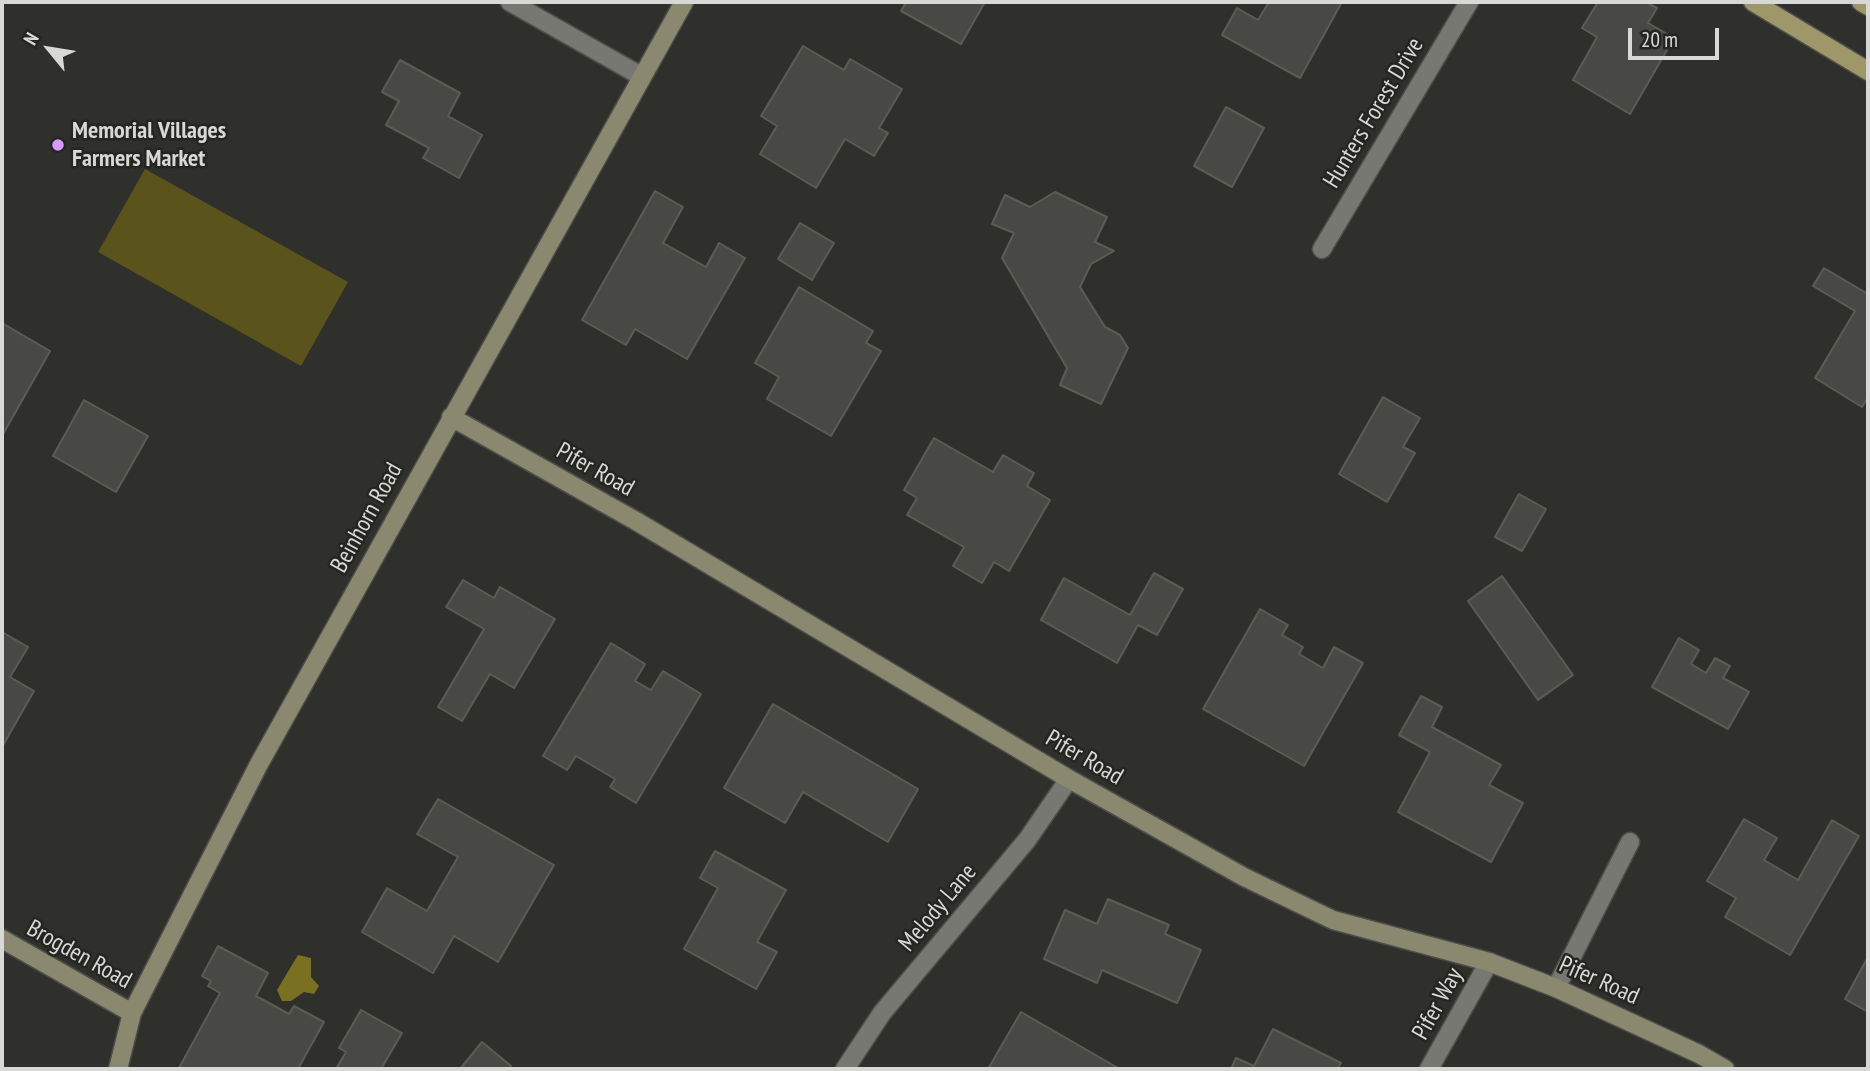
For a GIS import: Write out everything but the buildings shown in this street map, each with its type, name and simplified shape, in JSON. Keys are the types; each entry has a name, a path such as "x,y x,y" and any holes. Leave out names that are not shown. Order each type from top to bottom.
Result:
{"main road":[{"path":"1753,2 1868,72"},
{"path":"1861,2 1868,6"}],"street":[{"path":"510,2 641,76"},
{"name":"Beinhorn Road","path":"118,1069 132,1013 259,764 684,2"},
{"name":"Hunters Forest Drive","path":"1322,250 1469,2"},
{"name":"Pifer Road","path":"451,417 636,521 1069,779 1244,877 1333,920 1489,962 1556,988 1699,1054 1725,1069"},
{"name":"Melody Lane","path":"845,1069 882,1013 1027,840 1069,779"},
{"path":"1556,988 1630,842"},
{"name":"Brogden Road","path":"2,939 132,1013"},
{"name":"Pifer Way","path":"1429,1069 1489,962"}],"shaded area":[{"path":"145,169 348,282 301,366 98,252"},
{"path":"298,955 311,958 311,977 319,986 314,994 304,992 291,1001 282,1001 277,990"}],"place":[{"name":"Memorial Villages Farmers Market","path":"58,145"}]}
